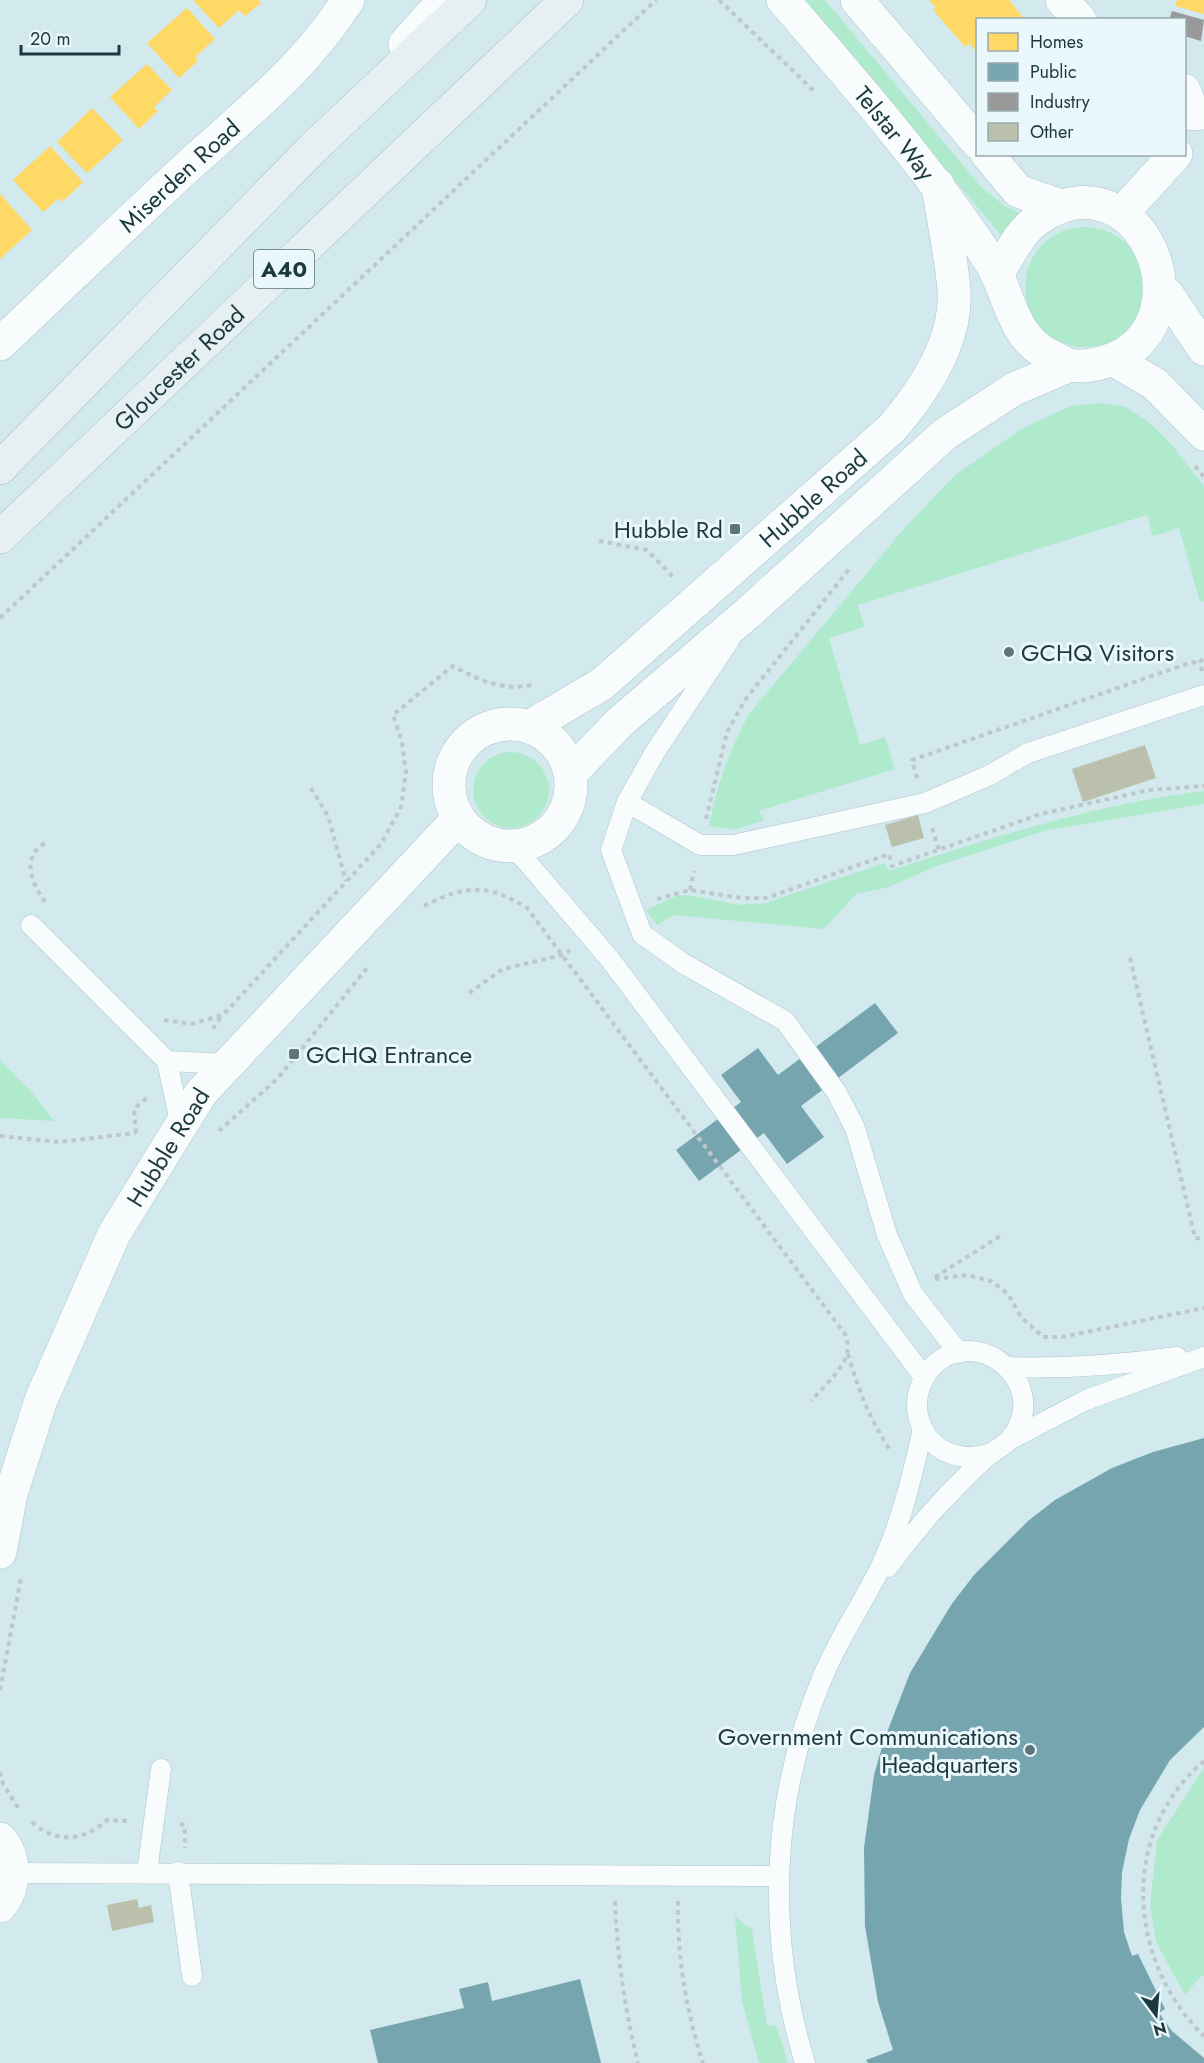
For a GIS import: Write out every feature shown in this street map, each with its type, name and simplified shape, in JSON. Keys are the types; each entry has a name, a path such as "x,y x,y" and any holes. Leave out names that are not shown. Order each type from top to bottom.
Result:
{"highway":[{"name":"A40","path":"0,468 312,149 470,0"},
{"name":"Gloucester Road","path":"0,537 567,0"}],"street":[{"name":"Miserden Road","path":"0,344 196,160 283,83 332,25 348,0"},
{"path":"312,149 444,0"},
{"name":"Telstar Way","path":"783,0 938,185 998,273"},
{"path":"857,0 976,141"},
{"path":"1062,0 1078,18"},
{"path":"989,156 1018,191 1062,206"},
{"path":"1123,212 1174,156"},
{"name":"Hubble Road","path":"530,726 602,684 891,429 906,411 932,372 950,323 954,291 938,185"},
{"path":"1083,203 1103,204 1123,212 1143,226 1158,246 1166,269 1167,294 1161,315 1149,334 1133,349 1114,360 1070,365 1045,353 1025,337 1012,315 998,273 1019,239 1038,219 1062,206 1083,203"},
{"path":"1167,294 1204,349"},
{"path":"1114,360 1155,384 1197,446"},
{"name":"Hubble Road","path":"571,773 620,722 749,612 945,434 1014,389 1070,365"},
{"path":"512,724 530,726 556,744 571,773 572,794 561,821 550,832 534,843 514,847 498,846 483,840 458,819 451,804 448,788 450,771 456,755 466,742 488,729 512,724"},
{"name":"Hubble Road","path":"11,1561 6,1494 41,1400 114,1234 201,1093 458,819"},
{"path":"0,1839 11,1857 13,1873 10,1888 0,1906"}],"lane":[{"path":"749,612 655,752 627,802 611,850 632,913 642,934 684,964 785,1021 837,1093 855,1128 887,1235 913,1294 959,1353"},
{"path":"627,802 700,845 733,845 925,803 990,775 1029,753 1204,695"},
{"path":"514,847 609,958 924,1377"},
{"path":"31,925 167,1061 181,1127"},
{"path":"167,1061 229,1064"},
{"path":"992,1453 975,1458 948,1453 933,1444 923,1429 917,1408 917,1397 924,1377 939,1361 959,1353 990,1355 1007,1367 1020,1386 1023,1397 1021,1420 1009,1440"},
{"path":"1007,1367 1066,1369 1204,1355"},
{"path":"861,1603 918,1528 992,1453 1009,1440 1086,1400 1204,1355"},
{"path":"805,2063 792,2014 781,1955 778,1876 787,1794 802,1734 823,1676 891,1541 904,1508 923,1429"},
{"path":"147,1872 161,1769"},
{"path":"178,1872 192,1976"},
{"path":"13,1873 678,1873 778,1876"}],"path":[{"path":"0,618 656,0"},
{"path":"719,0 818,95"},
{"path":"1197,446 1204,477"},
{"path":"599,541 647,549 676,580"},
{"path":"690,890 727,732 745,700 854,565"},
{"path":"668,587 683,573"},
{"path":"912,760 1189,663 1200,663"},
{"path":"160,1020 191,1024 223,1015 381,844 401,807 406,773 402,742 393,715 453,666 486,684 518,688 540,683"},
{"path":"632,913 663,896 690,890 742,898 767,898 889,854 892,866 1041,814 1149,790 1204,786"},
{"path":"215,1137 278,1078 382,950 358,924 328,816 311,788"},
{"path":"47,840 33,854 31,869 36,889 49,907"},
{"path":"422,907 453,891 479,890 506,895 527,908 845,1334 849,1344"},
{"path":"469,993 503,969 562,955 591,939"},
{"path":"1130,958 1195,1238 1204,1239"},
{"path":"0,1136 59,1142 136,1133"},
{"path":"913,1294 932,1279 1002,1235"},
{"path":"932,1279 967,1275 991,1281 1008,1294 1021,1317 1043,1337 1062,1337 1204,1308"},
{"path":"811,1401 842,1365 854,1336 879,1317"},
{"path":"848,1353 859,1392 873,1424 892,1453 913,1471"},
{"path":"0,1690 11,1561"},
{"path":"1204,1761 1177,1791 1161,1818 1150,1846 1144,1876 1143,1907 1147,1938 1155,1967 1169,1995 1187,2020 1204,2036"},
{"path":"0,1772 3,1784 23,1814"},
{"path":"29,1820 54,1836 76,1838 95,1832 107,1820"},
{"path":"678,1873 678,1929 682,1967 688,2004 703,2063"},
{"path":"614,1874 616,1937 624,1999 638,2063"}],"green space":[{"path":"802,0 825,0 982,188 1005,206 1018,212 1017,219 1001,235"},
{"path":"1085,227 1108,232 1127,245 1140,264 1145,287 1140,310 1127,329 1108,342 1085,347 1062,342 1043,329 1030,310 1025,287 1030,264 1043,245 1062,232"},
{"path":"1100,403 1126,407 1149,422 1171,444 1204,486 1204,601 1200,602 1179,528 1153,536 1147,515 858,605 864,627 829,638 860,745 885,737 895,769 759,811 764,820 735,830 709,826 725,768 735,741 749,714 902,531 955,475 1023,428 1070,406"},
{"path":"511,752 525,755 538,763 546,776 549,790 546,804 538,817 525,825 511,828 497,825 484,817 476,804 473,790 476,776 484,763 497,755"},
{"path":"1204,791 1204,804 1044,831 937,866 889,887 856,894 824,929 674,915 657,925 646,910 676,896 687,895 741,905 765,903 885,863 889,871 1084,813 1123,804"},
{"path":"0,1060 34,1095 54,1121 0,1118"},
{"path":"1204,1768 1204,1976 1200,1977 1185,1995 1156,1942 1150,1905 1157,1840"},
{"path":"735,1916 752,1930 767,2026 776,2025 788,2063 759,2063 742,2001"}],"building: Homes":[{"path":"193,0 259,0 261,3 245,16 239,10 219,28"},
{"path":"929,0 1009,0 1023,18 976,18 976,51 969,43 965,47 933,10 936,8"},
{"path":"1177,0 1204,0 1204,14 1175,6"},
{"path":"187,8 215,39 195,57 198,61 179,78 147,43"},
{"path":"147,64 172,90 154,107 158,111 139,129 110,97"},
{"path":"92,108 123,140 87,173 57,142"},
{"path":"50,146 83,182 62,202 59,198 43,212 13,180"},
{"path":"0,194 32,230 0,259"}],"building: Public":[{"path":"875,1003 898,1033 801,1106 824,1137 787,1164 764,1133 699,1181 676,1150 741,1102 721,1075 758,1048 778,1075"},
{"name":"Government Communications Headquarters","path":"1204,1438 1204,1727 1170,1760 1140,1810 1129,1839 1122,1872 1121,1899 1124,1932 1132,1956 1138,1954 1165,2009 1159,2013 1172,2031 1204,2058 1204,2063 868,2063 866,2060 893,2050 878,2002 865,1926 864,1848 874,1775 884,1740 910,1673 951,1605 974,1575 1028,1521 1055,1500 1112,1468 1153,1452"},
{"path":"580,1979 601,2063 378,2063 370,2030 464,2008 459,1989 488,1982 492,2001"}],"building: Industry":[{"path":"1172,11 1204,20 1201,41 1186,37 1186,18 1170,18"}],"building: Other":[{"path":"1145,745 1156,778 1083,802 1072,769"},
{"path":"918,815 924,838 892,847 885,825"},
{"path":"137,1899 139,1908 151,1905 154,1922 112,1931 107,1905"}],"place":[{"name":"Hubble Rd","path":"735,529"},
{"name":"GCHQ Visitors","path":"1009,652"},
{"name":"GCHQ Entrance","path":"294,1054"},
{"name":"Government Communications Headquarters","path":"1030,1750"}]}
